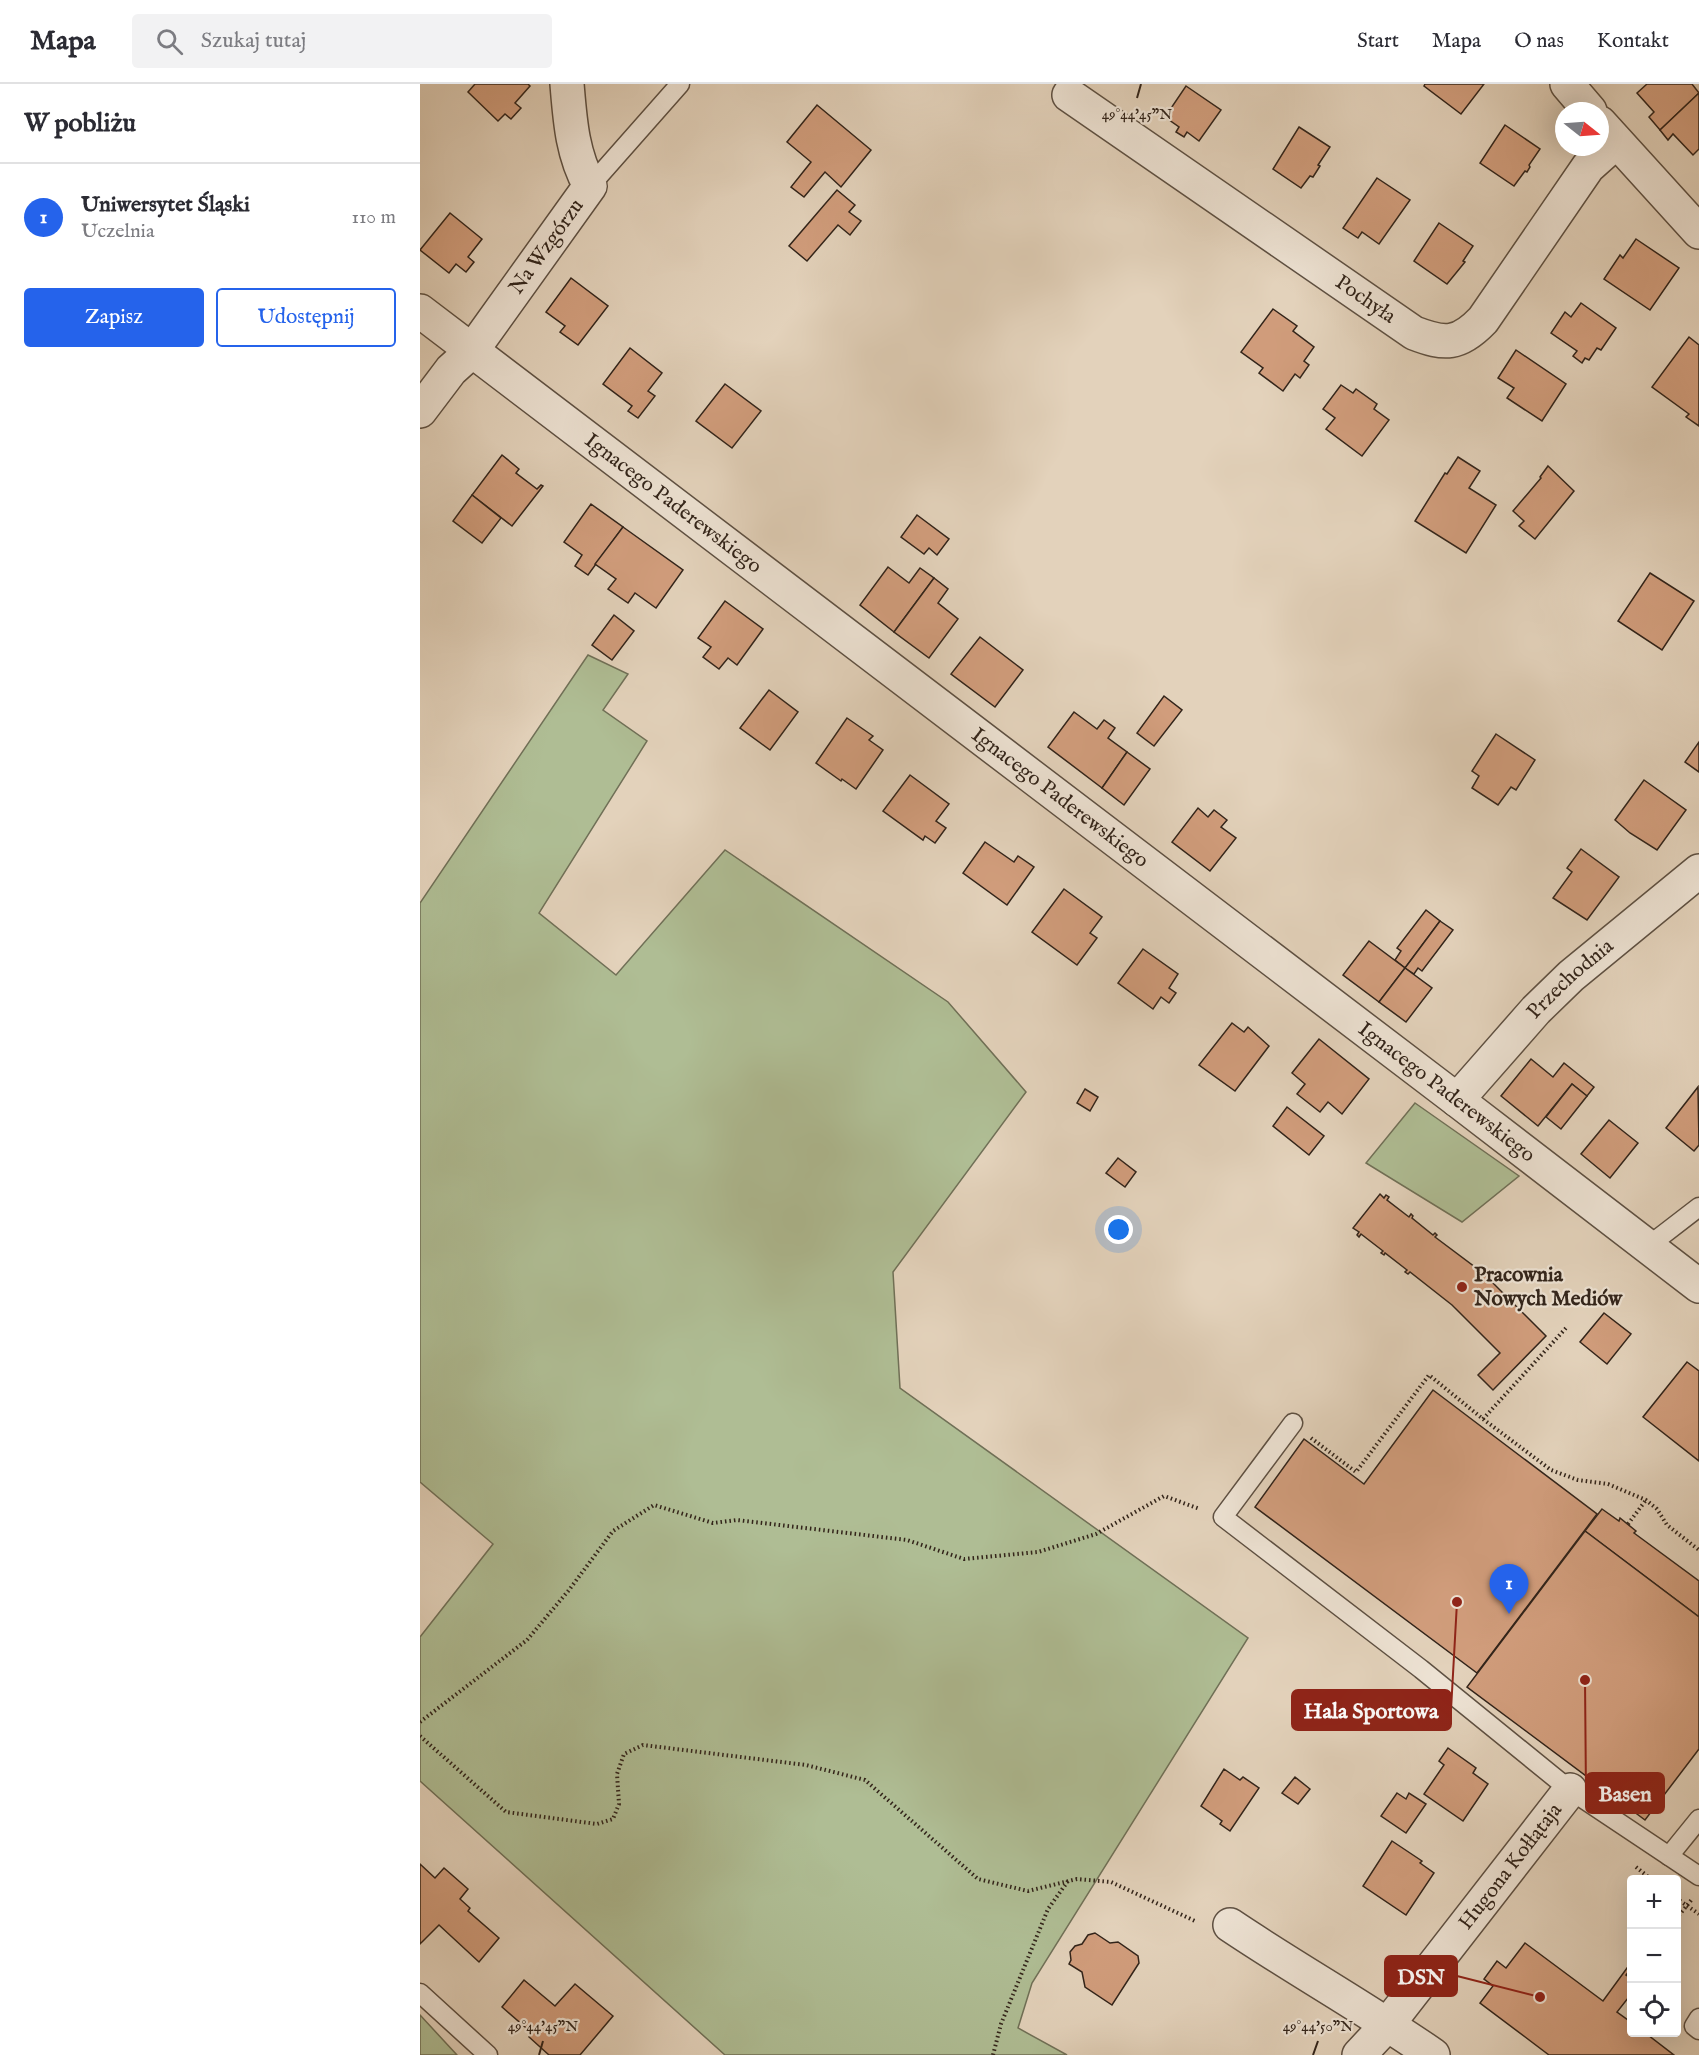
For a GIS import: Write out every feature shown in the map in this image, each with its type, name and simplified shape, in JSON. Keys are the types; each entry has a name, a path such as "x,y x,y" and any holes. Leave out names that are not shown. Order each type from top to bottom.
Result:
{"street":[{"path":"567,84 572,135 581,170 590,186"},
{"path":"1567,84 1582,102"},
{"name":"Pochyła","path":"1069,95 1414,333 1434,341 1447,342 1461,338 1473,331 1483,320 1594,156"},
{"path":"1609,133 1694,218"},
{"name":"Na Wzgórzu","path":"420,411 451,370 471,352 590,186"},
{"name":"Ignacego Paderewskiego","path":"420,311 1699,1286"},
{"name":"Przechodnia","path":"1457,1100 1536,1010 1570,976 1699,871"},
{"name":"Hugona Kołłątaja","path":"1359,2055 1388,2024 1570,1790"},
{"path":"1230,1925 1291,1966 1388,2024 1433,2055"}],"lane":[{"name":"Na Wzgórzu","path":"590,186 680,84"},
{"path":"1647,1247 1699,1208"},
{"path":"1293,1423 1223,1517 1421,1669 1570,1790 1699,1876"},
{"path":"1669,1856 1699,1819"},
{"path":"420,1993 488,2055"},
{"path":"1699,2018 1694,2026 1699,2030"}],"path":[{"path":"1483,1419 1566,1328"},
{"path":"1329,1452 1356,1472 1429,1375 1551,1470 1578,1480 1608,1484 1646,1500 1657,1509 1667,1525 1699,1550"},
{"path":"420,1722 527,1640 569,1590 613,1531 654,1505 713,1523 737,1520 907,1540 964,1559 1038,1552 1096,1534 1164,1496 1223,1517"},
{"path":"1628,1524 1646,1500"},
{"path":"420,1736 506,1812 597,1824 613,1819 619,1804 617,1774 624,1754 643,1745 806,1765 865,1780 978,1879 1029,1891 1077,1879 1111,1882 1195,1921"},
{"path":"993,2055 1001,2024 1048,1909 1068,1881"},
{"path":"1681,1914 1699,1891"},
{"path":"1681,1901 1699,1914"}],"green space":[{"path":"588,655 628,674 603,710 647,741 539,913 616,975 725,850 948,1002 1026,1092 893,1272 900,1388 1248,1638 1032,1983 1018,2028 1067,2055 725,2055 420,1781 420,1637 493,1544 420,1482 420,903"},
{"path":"1415,1103 1519,1176 1462,1222 1366,1163"},
{"path":"420,2015 457,2055 420,2055"}],"building":[{"path":"475,84 528,84 530,86 515,103 521,108 511,119 505,114 498,121 468,92"},
{"path":"1425,84 1484,84 1461,114 1424,86"},
{"path":"1647,84 1692,84 1699,93 1660,130 1649,117 1654,112 1637,93"},
{"path":"1186,86 1221,110 1199,141 1187,132 1184,137 1176,132 1179,127 1165,117"},
{"path":"1699,93 1699,149 1693,155 1673,134 1668,140 1660,130"},
{"path":"817,105 871,150 841,187 825,172 804,197 791,187 811,162 787,142"},
{"path":"1505,125 1540,149 1527,172 1525,171 1514,186 1480,163"},
{"path":"1299,127 1330,147 1313,177 1310,176 1301,188 1273,169"},
{"path":"1377,178 1410,200 1379,244 1362,232 1358,238 1343,228"},
{"path":"837,190 855,205 849,212 861,221 850,235 838,225 807,261 789,246"},
{"path":"450,213 482,239 468,257 474,262 466,272 456,264 449,273 420,250"},
{"path":"1439,223 1473,246 1463,261 1465,262 1447,284 1414,261"},
{"path":"1636,239 1679,268 1650,310 1604,279 1620,255 1623,258"},
{"path":"571,278 608,306 578,345 560,332 565,326 546,312"},
{"path":"1581,303 1616,328 1601,350 1597,348 1589,360 1585,358 1582,363 1573,356 1577,351 1551,333 1565,312 1571,317"},
{"path":"1273,309 1297,326 1293,331 1314,347 1304,361 1309,365 1300,378 1295,374 1283,391 1259,373 1263,368 1241,352"},
{"path":"1689,337 1699,345 1699,426 1686,417 1689,414 1652,387"},
{"path":"630,348 662,373 648,391 655,396 638,418 628,411 632,406 603,384"},
{"path":"1516,350 1566,384 1542,421 1507,398 1514,388 1498,378"},
{"path":"725,384 761,411 732,448 696,421"},
{"path":"1341,385 1353,393 1356,389 1377,404 1374,409 1389,420 1362,456 1326,429 1335,418 1323,409"},
{"path":"502,455 519,469 516,473 537,489 543,486 512,526 472,495"},
{"path":"1458,457 1480,471 1469,488 1496,505 1466,553 1415,521 1445,473 1447,474"},
{"path":"1548,466 1574,491 1535,539 1519,526 1524,521 1513,511 1541,478"},
{"path":"472,495 501,518 482,543 453,521"},
{"path":"591,504 623,527 588,575 575,566 582,555 564,542"},
{"path":"917,515 949,539 937,555 929,548 924,554 901,537"},
{"path":"623,527 683,570 656,608 635,593 628,603 608,589 616,579 595,564"},
{"path":"888,567 909,583 920,568 934,578 894,632 860,605"},
{"path":"1650,573 1694,601 1662,650 1618,621"},
{"path":"934,578 948,589 938,603 958,619 929,658 894,632"},
{"path":"725,601 763,629 737,665 728,658 719,669 703,657 711,647 698,638"},
{"path":"614,615 634,631 612,660 592,645"},
{"path":"980,637 1023,670 995,707 951,674"},
{"path":"769,690 798,712 770,750 740,728"},
{"path":"1164,696 1182,710 1154,746 1137,733"},
{"path":"1074,712 1097,729 1104,720 1115,728 1108,738 1127,752 1102,788 1048,747"},
{"path":"847,718 873,736 869,740 883,750 856,789 816,763"},
{"path":"1496,734 1535,760 1516,790 1511,787 1498,805 1472,788 1479,776 1472,771"},
{"path":"1699,742 1699,772 1685,762"},
{"path":"1127,752 1150,769 1124,805 1102,788"},
{"path":"910,775 949,804 936,821 946,828 935,843 925,836 923,840 883,811"},
{"path":"1644,780 1686,810 1657,850 1630,833 1615,820"},
{"path":"1198,808 1208,817 1214,810 1227,820 1221,827 1236,838 1210,871 1172,842"},
{"path":"985,842 1014,862 1018,856 1034,867 1007,905 963,873"},
{"path":"1581,849 1619,877 1587,920 1553,898 1572,872 1567,868"},
{"path":"1064,889 1102,917 1090,933 1097,938 1077,965 1032,932"},
{"path":"1426,910 1440,921 1405,968 1395,960 1401,951 1397,948"},
{"path":"1440,921 1453,930 1422,971 1418,968 1414,974 1405,968"},
{"path":"1369,941 1405,968 1379,1002 1343,975"},
{"path":"1143,949 1178,974 1169,988 1176,993 1169,1003 1161,997 1153,1009 1118,983"},
{"path":"1405,968 1432,988 1406,1022 1379,1002"},
{"path":"1232,1023 1244,1032 1248,1027 1269,1046 1235,1091 1199,1065"},
{"path":"1319,1039 1369,1079 1342,1114 1328,1102 1320,1112 1297,1094 1305,1084 1292,1073"},
{"path":"1531,1059 1553,1077 1564,1063 1594,1087 1587,1096 1572,1084 1538,1126 1501,1096"},
{"path":"1572,1084 1587,1096 1561,1129 1546,1117"},
{"path":"1698,1087 1699,1145 1694,1151 1666,1128"},
{"path":"1085,1089 1098,1097 1090,1111 1077,1103"},
{"path":"1287,1107 1324,1136 1309,1155 1273,1126"},
{"path":"1609,1120 1638,1143 1610,1178 1581,1154"},
{"path":"1118,1158 1136,1172 1125,1187 1106,1173"},
{"name":"Pracownia Nowych Mediów","path":"1380,1194 1384,1198 1386,1195 1389,1197 1387,1200 1409,1217 1411,1214 1412,1218 1433,1235 1435,1233 1437,1235 1435,1237 1483,1273 1546,1336 1493,1390 1478,1375 1500,1353 1452,1305 1410,1272 1408,1274 1405,1272 1407,1270 1385,1253 1384,1255 1381,1253 1383,1251 1361,1234 1359,1237 1357,1235 1359,1232 1353,1228"},
{"path":"1604,1313 1631,1334 1607,1364 1580,1342"},
{"path":"1687,1362 1699,1371 1699,1461 1643,1417"},
{"path":"1433,1390 1597,1514 1477,1673 1255,1507 1304,1439 1364,1484"},
{"path":"1602,1509 1619,1521 1620,1518 1636,1531 1634,1533 1699,1581 1699,1617 1585,1531"},
{"path":"1585,1531 1699,1617 1699,1749 1645,1820 1467,1687"},
{"path":"1448,1748 1476,1768 1473,1773 1488,1784 1463,1821 1424,1794 1444,1765 1439,1761"},
{"path":"1224,1769 1240,1780 1243,1777 1259,1788 1230,1831 1220,1824 1222,1821 1201,1806"},
{"path":"1295,1777 1310,1789 1298,1804 1282,1793"},
{"path":"1397,1793 1406,1799 1409,1793 1426,1804 1406,1833 1381,1816"},
{"path":"1392,1841 1422,1861 1420,1863 1434,1873 1406,1915 1363,1886"},
{"path":"420,1864 435,1878 444,1868 468,1889 460,1899 470,1908 468,1911 499,1938 479,1962 439,1925 420,1944"},
{"path":"1095,1933 1110,1943 1118,1942 1138,1956 1139,1963 1112,2005 1085,1987 1082,1972 1069,1964 1070,1952 1075,1946 1082,1944 1088,1935"},
{"path":"1525,1943 1603,2001 1627,1968 1627,1999 1617,2012 1627,2019 1627,2037 1651,2037 1674,2055 1549,2055 1480,2003 1493,1986 1484,1979 1497,1961 1506,1968"},
{"path":"524,1980 555,2006 575,1984 613,2016 580,2055 549,2055 529,2037 532,2033 502,2007"}],"place":[{"name":"Pracownia Nowych Mediów","path":"1462,1287"},
{"name":"Hala Sportowa","path":"1457,1602"},
{"name":"Uniwersytet Śląski","path":"1509,1614"},
{"name":"Basen","path":"1585,1680"},
{"name":"DSN","path":"1540,1997"}]}
